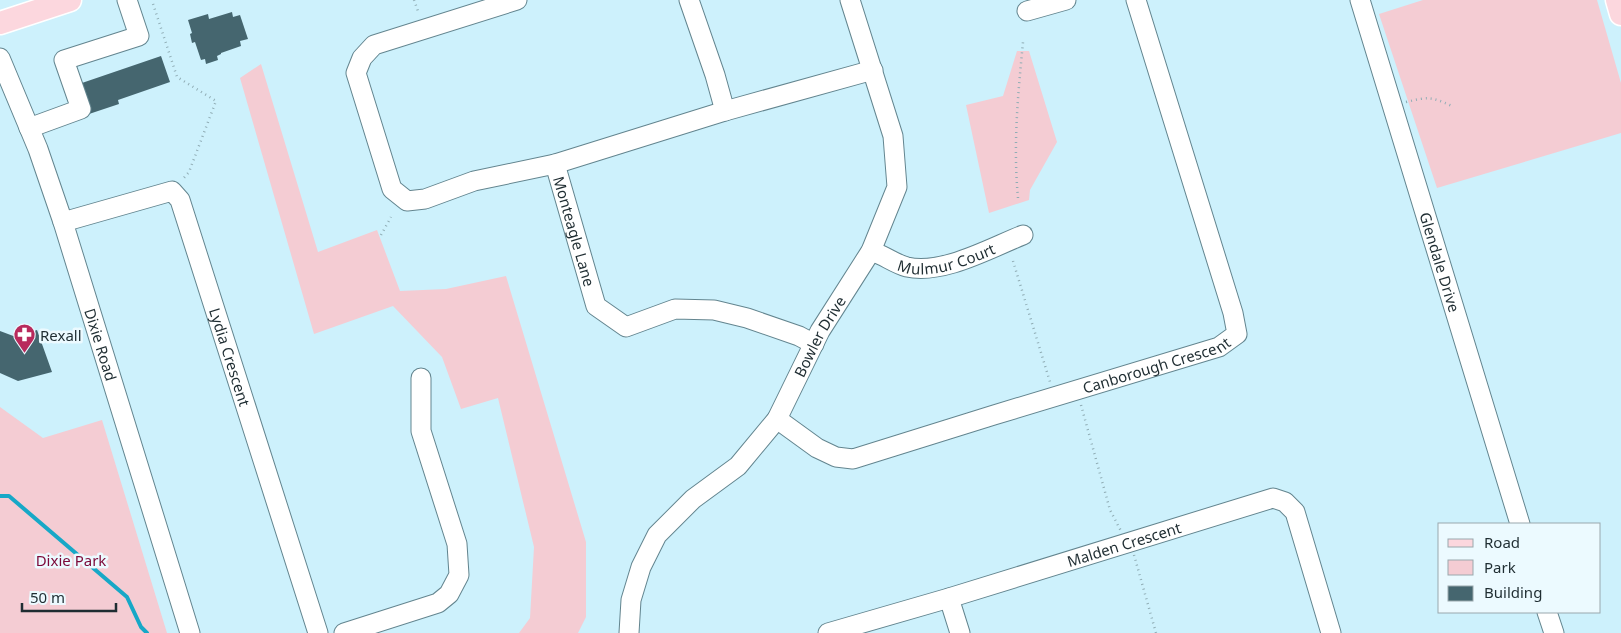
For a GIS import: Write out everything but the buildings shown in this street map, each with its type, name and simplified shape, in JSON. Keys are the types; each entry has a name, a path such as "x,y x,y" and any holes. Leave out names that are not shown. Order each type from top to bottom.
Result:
{"main road":[{"path":"0,23 70,0"},
{"path":"1617,0 1621,14"}],"street":[{"path":"29,128 80,109 64,60 139,36 127,0"},
{"path":"517,0 374,45 362,58 356,73 392,189 407,201 425,199 474,181 555,164"},
{"path":"690,0 715,75 724,111"},
{"name":"Bowler Drive","path":"629,633 631,600 641,567 658,535 693,499 738,466 777,419 820,331 871,251 897,187 893,136 850,0"},
{"path":"1027,11 1066,0"},
{"name":"Canborough Crescent","path":"777,419 817,448 836,458 853,459 1218,347 1237,334 1233,313 1136,0"},
{"name":"Glendale Drive","path":"1360,0 1520,523"},
{"name":"Dixie Road","path":"0,58 29,128 63,222 190,633"},
{"name":"Monteagle Lane","path":"814,344 799,336 747,318 714,310 675,309 626,326 596,306 555,164 724,111 873,70"},
{"path":"63,222 172,191"},
{"name":"Lydia Crescent","path":"172,191 180,200 318,633"},
{"name":"Mulmur Court","path":"871,251 906,266 928,269 959,261 1023,235"},
{"path":"344,633 438,603 449,594 459,575 457,544 421,431 421,378"},
{"name":"Malden Crescent","path":"828,633 949,598 1273,498 1285,502 1295,512 1331,633"},
{"path":"949,598 960,633"},
{"path":"1547,613 1554,633"}],"path":[{"path":"414,0 419,14"},
{"path":"152,4 177,77 216,101 189,172 172,191"},
{"path":"1018,198 1015,170 1016,111 1023,42"},
{"path":"1404,102 1427,97 1440,100 1452,106"},
{"path":"381,235 390,217"},
{"path":"1013,261 1055,398"},
{"path":"1078,390 1110,510 1128,542 1139,568 1156,633"}],"green space":[{"path":"1423,0 1597,0 1621,83 1621,133 1437,188 1379,14"},
{"path":"1017,51 1029,51 1057,142 1030,190 1029,200 989,213 966,105 1003,96"},
{"path":"261,64 318,252 377,230 400,291 446,289 506,276 586,542 586,617 578,633 519,633 530,618 534,547 498,398 461,409 442,357 393,306 314,334 240,78"},
{"name":"Dixie Park","path":"0,407 43,438 102,420 167,633 0,633"}],"waterway":[{"path":"0,496 9,496 127,597 141,627 147,633"}],"place":[{"name":"Rexall","path":"24,354"}]}
